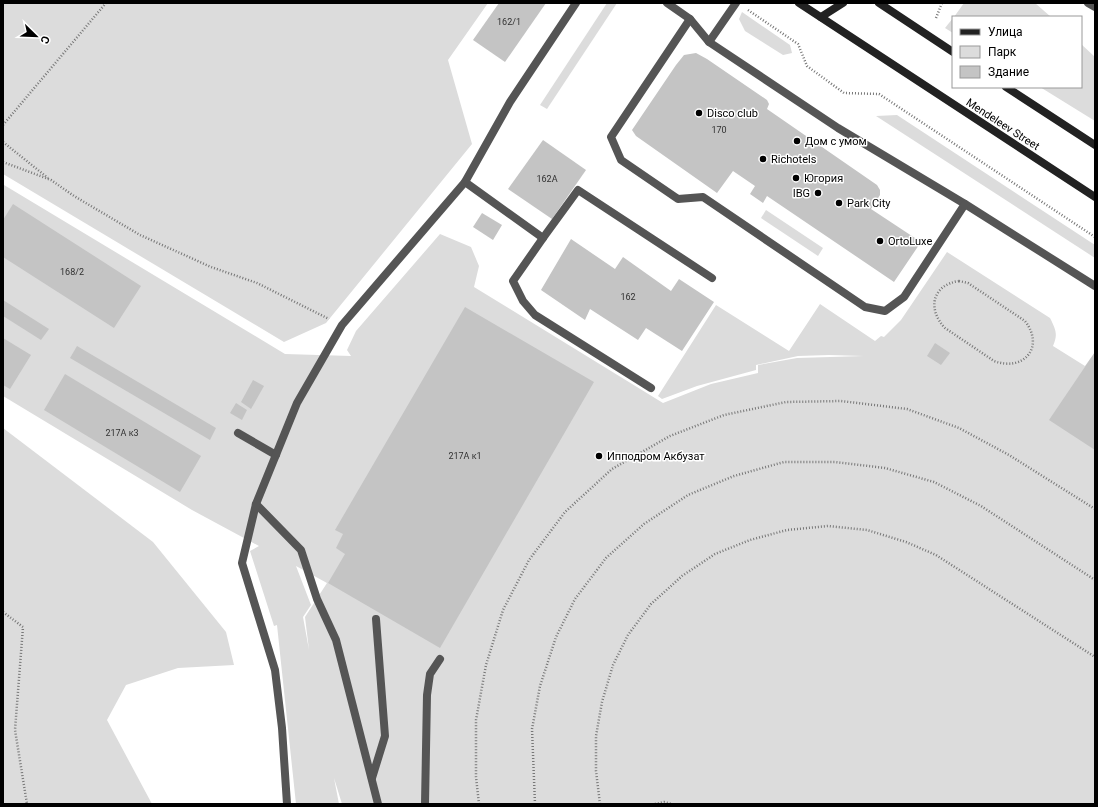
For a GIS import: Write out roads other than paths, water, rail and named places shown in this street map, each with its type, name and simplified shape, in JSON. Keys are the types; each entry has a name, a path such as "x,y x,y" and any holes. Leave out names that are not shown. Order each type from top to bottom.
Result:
{"main road":[{"name":"Mendeleev Street","path":"799,3 1095,197"},
{"path":"821,17 843,3"},
{"path":"879,3 952,51"},
{"path":"1008,88 1095,145"}],"lane":[{"path":"287,804 282,728 274,670 242,563 256,504 297,403 342,325 464,182 510,102 576,3"},
{"path":"667,3 690,19 709,42 838,128 965,204 1095,286"},
{"path":"709,42 736,3"},
{"path":"1088,3 1095,7"},
{"path":"690,19 611,136 621,160 678,199 704,197 865,307 885,311 904,297 965,204"},
{"path":"464,182 543,238"},
{"path":"651,388 535,315 523,301 512,281 578,190 712,278"},
{"path":"238,434 276,455"},
{"path":"256,504 301,550 317,598 336,640 378,804"},
{"path":"372,779 385,736 376,619"},
{"path":"425,804 427,695 430,674 440,659"}],"place":[{"name":"Disco club","path":"699,113"},
{"name":"Дом с умом","path":"797,141"},
{"name":"Richotels","path":"763,159"},
{"name":"Югория","path":"796,178"},
{"name":"IBG","path":"818,193"},
{"name":"Park City","path":"839,203"},
{"name":"OrtoLuxe","path":"880,241"},
{"name":"Ипподром Акбузат","path":"599,456"}]}
